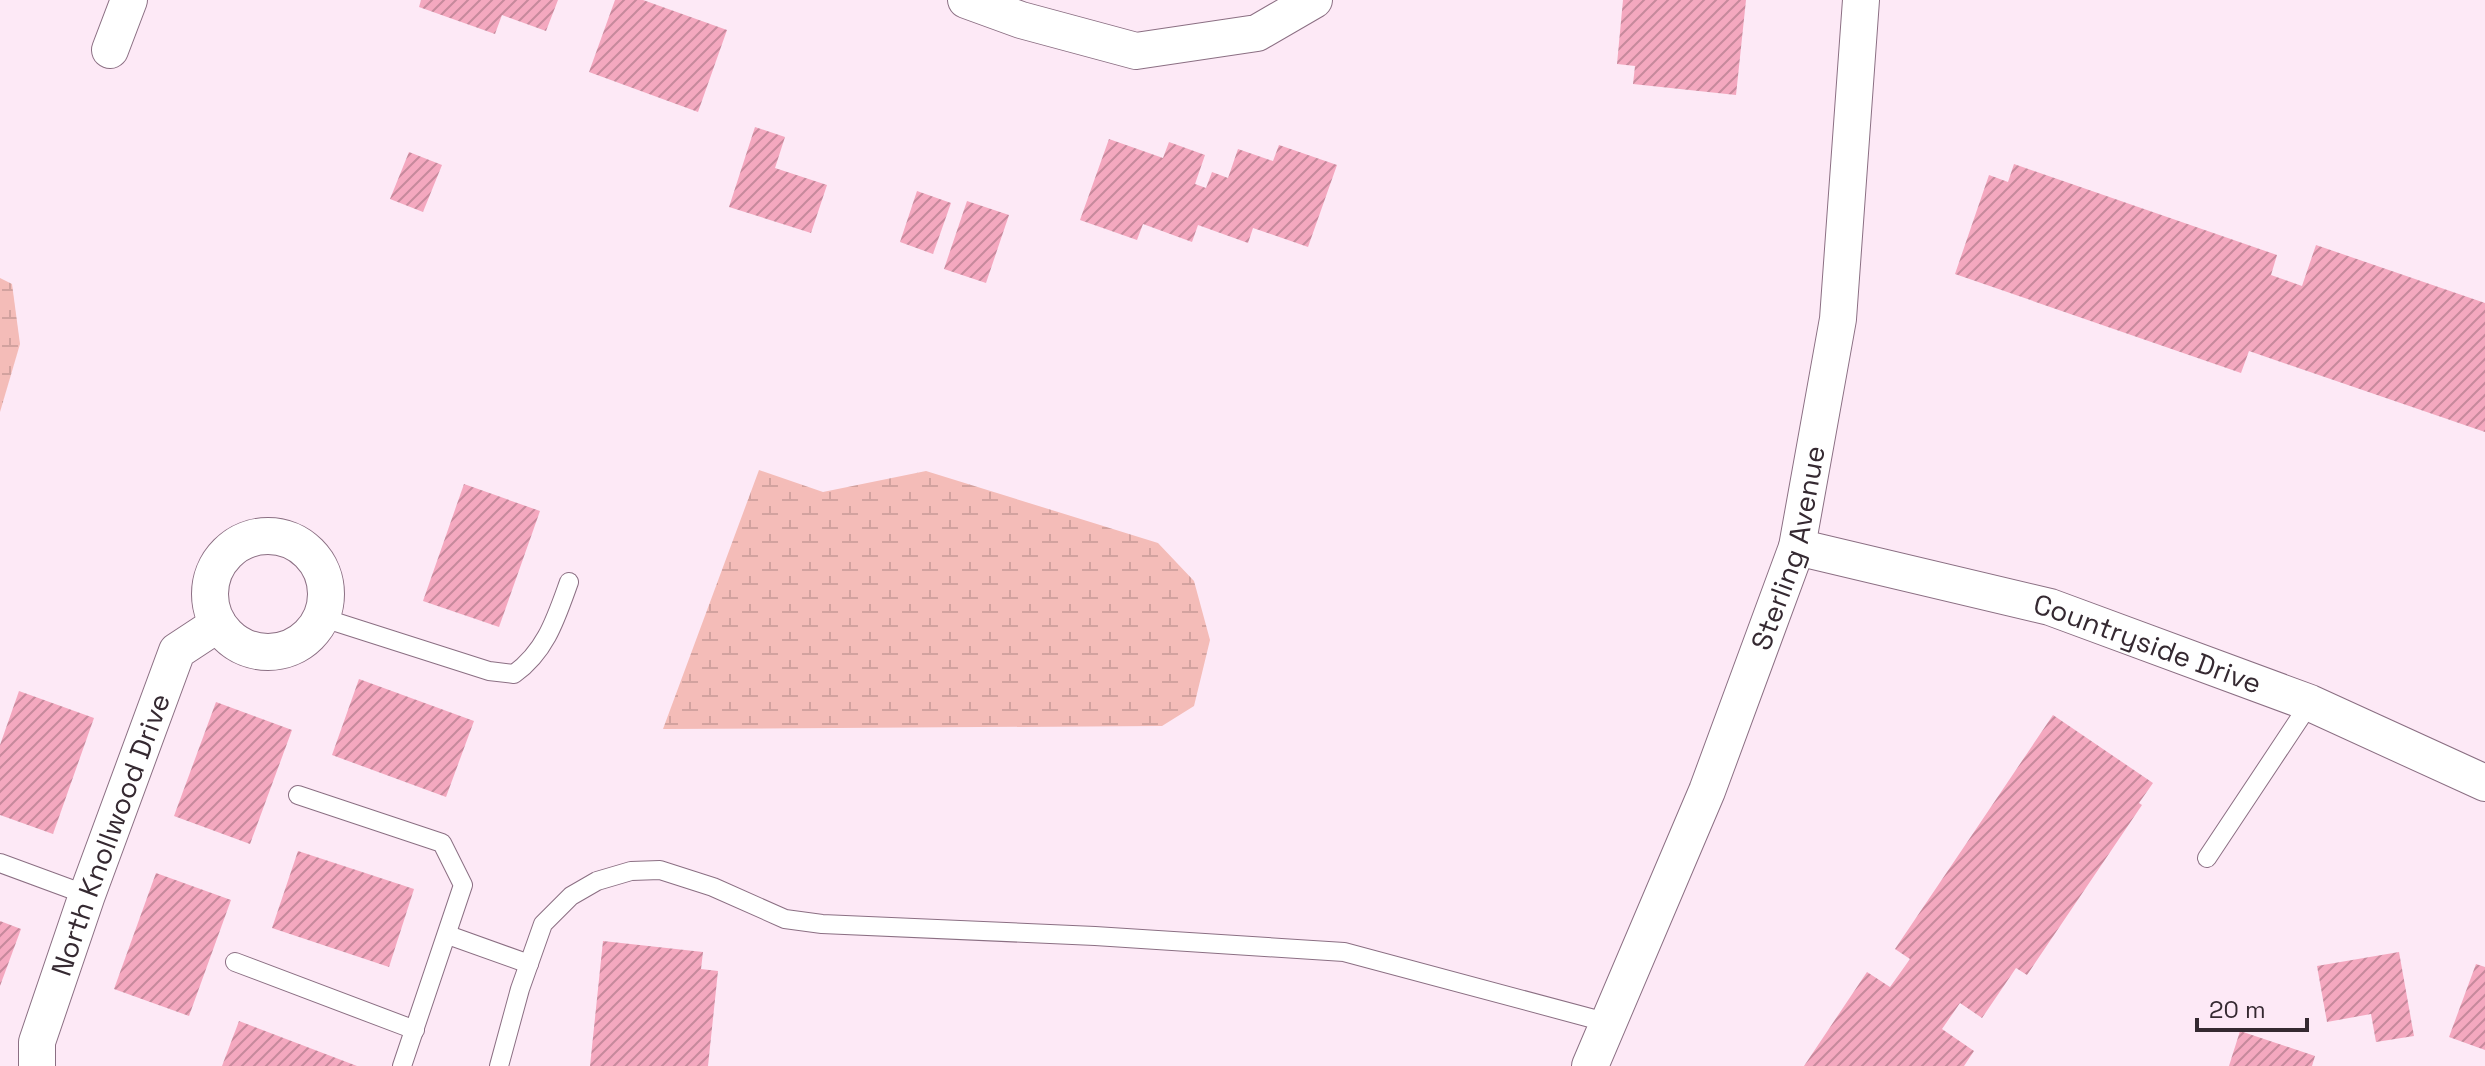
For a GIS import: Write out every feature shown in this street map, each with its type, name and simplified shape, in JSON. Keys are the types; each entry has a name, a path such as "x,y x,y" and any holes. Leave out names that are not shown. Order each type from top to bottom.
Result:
{"street":[{"path":"110,50 129,0"},
{"path":"966,0 1021,20 1136,51 1257,33 1314,0"},
{"name":"Sterling Avenue","path":"1590,1066 1707,791 1797,547 1838,319 1861,0"},
{"path":"275,536 293,541 308,551 320,566 326,585 325,605 320,617 305,639 288,648 269,652 249,648 232,639 218,624 211,607 210,588 220,562 239,543 256,537 275,536"},
{"name":"Countryside Drive","path":"1797,547 2050,607 2310,703 2485,783"},
{"name":"North Knollwood Drive","path":"37,1066 37,1042 87,895 177,651 218,624"}],"lane":[{"path":"320,617 489,671 514,674 532,661 548,637 569,582"},
{"path":"2207,858 2310,703"},
{"path":"298,795 442,843 463,885 402,1066"},
{"path":"0,863 87,895"},
{"path":"499,1066 543,924 571,896 597,881 631,871 660,870 713,887 785,919 822,924 1095,936 1344,952 1609,1023"},
{"path":"448,935 529,964"},
{"path":"235,962 415,1030"}],"green space":[{"path":"0,278 12,284 20,344 0,412"},
{"path":"759,470 823,492 926,471 1158,543 1194,581 1210,640 1194,706 1162,726 663,729"}],"building":[{"path":"421,0 558,0 546,31 502,15 495,34 419,7"},
{"path":"615,0 643,0 727,30 698,112 589,72"},
{"path":"1623,0 1746,0 1736,95 1633,84 1635,66 1617,64"},
{"path":"755,127 785,137 775,168 827,185 811,233 729,207"},
{"path":"1109,139 1163,158 1169,142 1205,155 1195,184 1206,188 1212,172 1228,178 1238,149 1273,161 1279,145 1337,165 1308,247 1253,228 1248,243 1198,225 1192,242 1143,224 1137,240 1080,220"},
{"path":"409,152 442,165 423,212 390,199"},
{"path":"2014,164 2277,255 2271,275 2302,286 2316,245 2485,303 2485,432 2249,351 2241,373 1955,274 1989,175 2008,182"},
{"path":"917,191 951,203 933,254 900,242"},
{"path":"967,201 1009,215 986,283 944,269"},
{"path":"464,484 540,511 499,627 423,601"},
{"path":"359,679 474,721 446,797 332,755"},
{"path":"19,691 94,718 53,834 0,815 0,745"},
{"path":"216,702 292,730 250,844 174,816"},
{"path":"2053,715 2153,783 2139,803 2142,805 2027,975 2016,968 1982,1018 1960,1003 1942,1029 1974,1051 1964,1066 1804,1066 1867,972 1890,987 1910,959 1895,949"},
{"path":"298,851 414,889 389,967 272,928"},
{"path":"156,873 231,900 189,1016 114,989"},
{"path":"0,921 21,929 0,986"},
{"path":"603,941 703,952 701,969 718,971 708,1066 590,1066"},
{"path":"2399,952 2414,1036 2376,1042 2371,1014 2327,1022 2317,966"},
{"path":"2476,964 2485,967 2485,1050 2449,1037"},
{"path":"239,1021 357,1066 222,1066"},
{"path":"2240,1031 2315,1056 2312,1066 2229,1066"}]}
